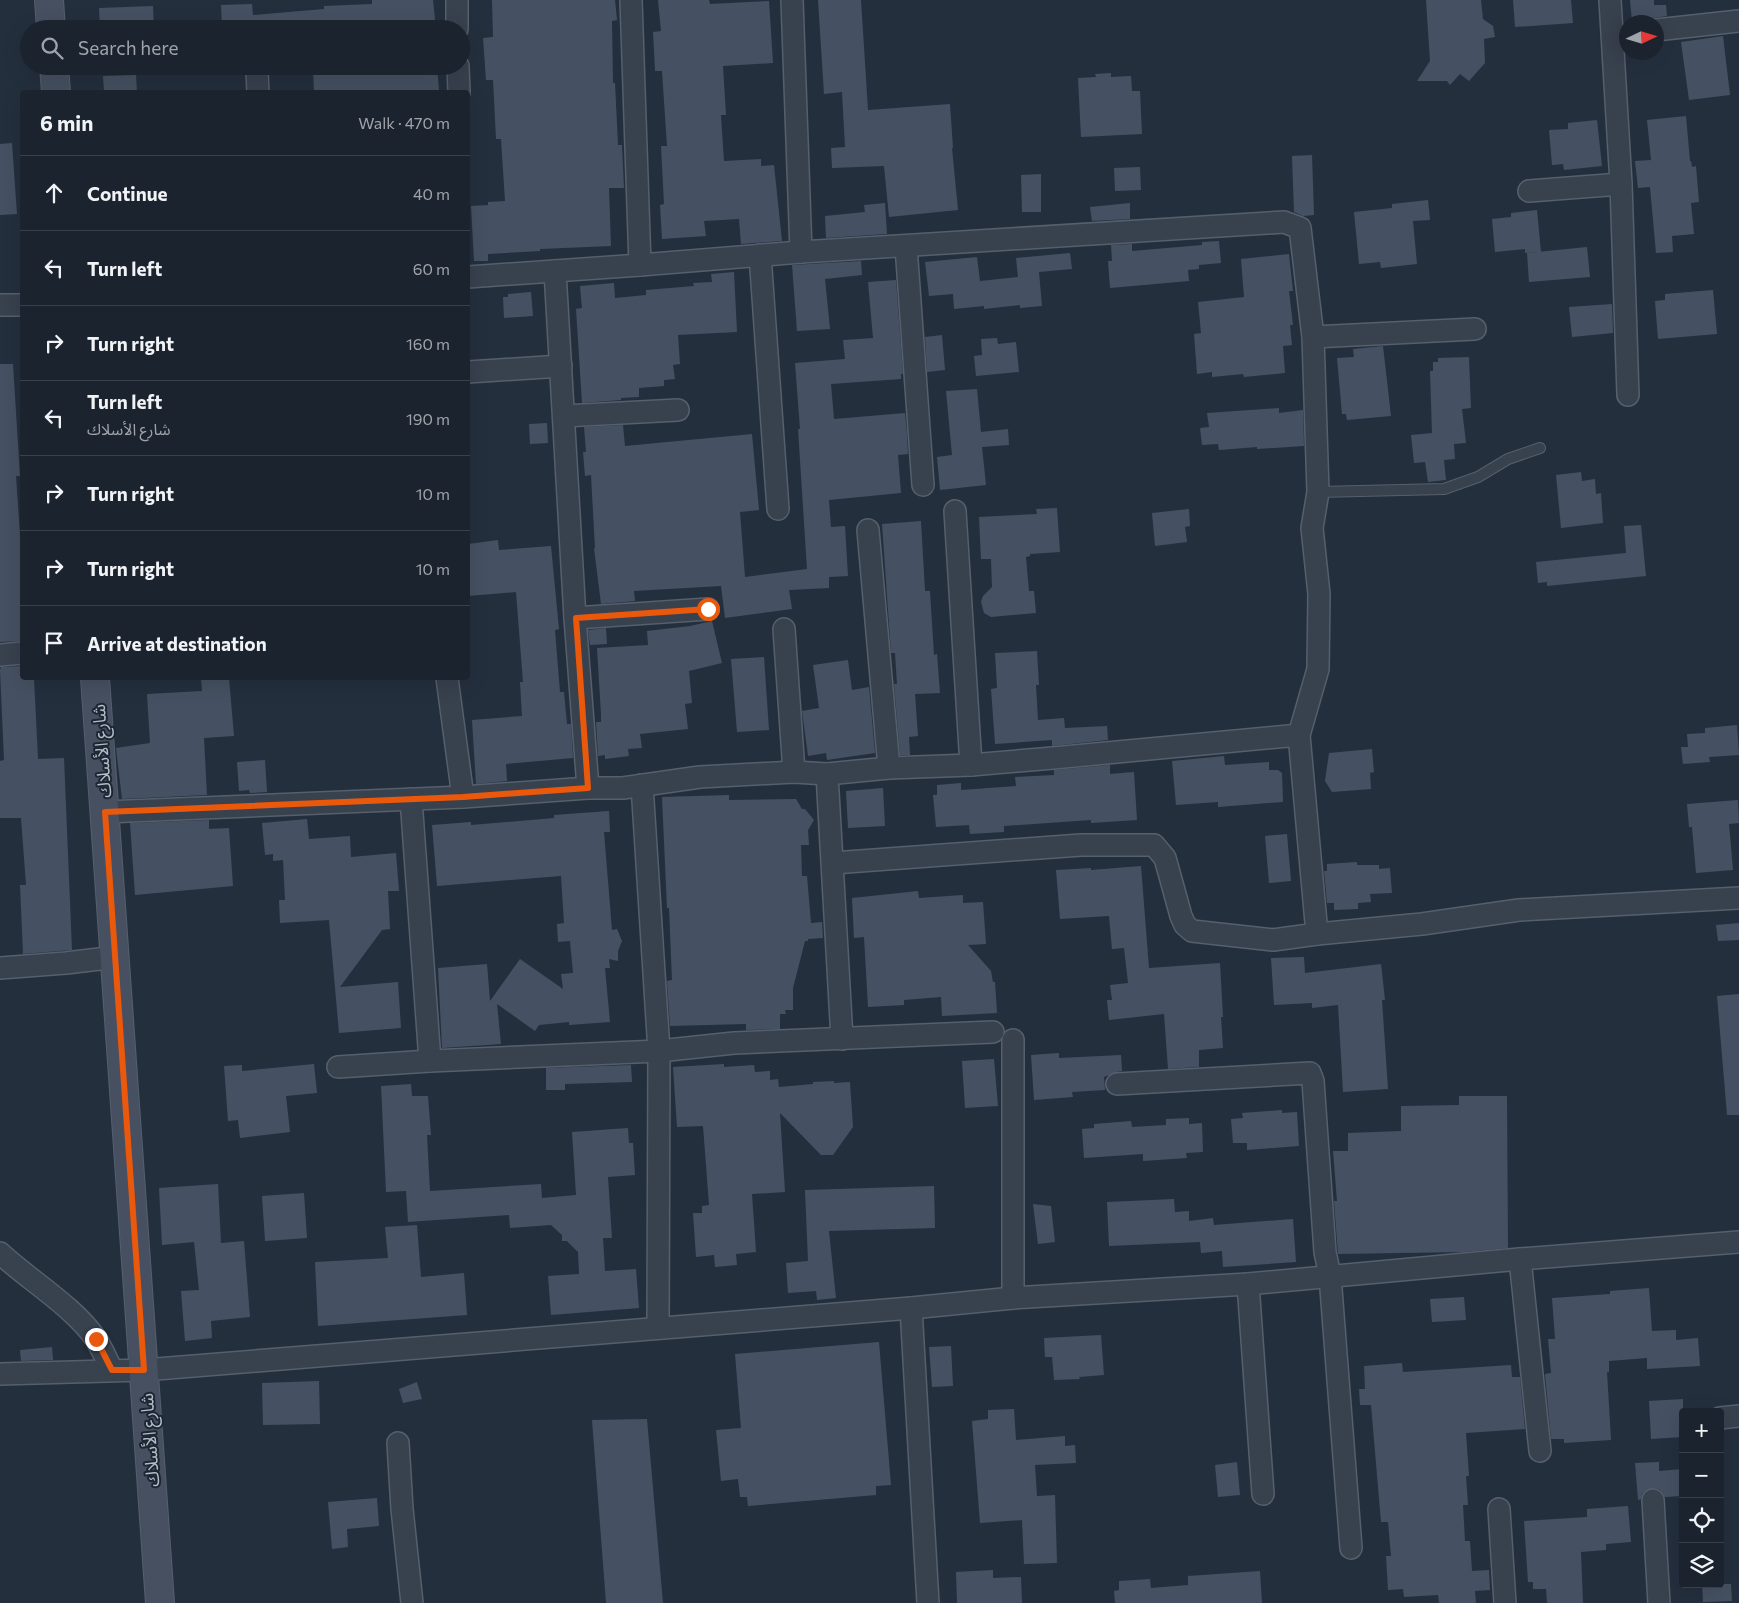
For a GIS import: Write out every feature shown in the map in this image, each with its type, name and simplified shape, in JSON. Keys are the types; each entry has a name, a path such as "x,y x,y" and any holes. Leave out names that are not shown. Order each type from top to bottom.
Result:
{"street":[{"path":"49,0 50,20"},
{"path":"456,0 457,20"},
{"path":"631,0 640,265"},
{"path":"792,0 801,252"},
{"path":"1610,0 1619,34"},
{"path":"1664,29 1739,21"},
{"path":"1619,60 1621,184 1628,395"},
{"path":"55,75 56,90"},
{"path":"458,75 459,90"},
{"path":"1529,191 1621,184"},
{"path":"470,276 801,252 1284,222 1300,228 1313,337 1318,492 1312,528 1319,594 1318,669 1299,735 1317,934"},
{"path":"906,246 923,486"},
{"path":"760,255 778,509"},
{"path":"555,271 588,788"},
{"path":"0,305 20,305"},
{"path":"1313,337 1475,329"},
{"path":"470,372 561,366"},
{"path":"564,416 678,410"},
{"path":"954,511 971,765"},
{"path":"868,530 889,768"},
{"path":"576,618 708,609"},
{"path":"784,629 794,772"},
{"path":"0,655 20,653"},
{"name":"شارع الأسلاك","path":"96,680 160,1603"},
{"path":"447,680 463,797"},
{"path":"105,812 463,797 588,788 623,788 700,777 794,772 827,774 889,768 971,765 1299,735"},
{"path":"827,774 842,1039"},
{"path":"642,785 659,1051 658,1328"},
{"path":"411,799 430,1061"},
{"path":"833,863 1081,845 1154,845 1165,858 1185,925 1192,930 1273,940 1422,924 1519,910 1739,898"},
{"path":"0,968 116,957"},
{"path":"338,1068 430,1061 659,1051 734,1044 993,1032"},
{"path":"1013,1040 1013,1298"},
{"path":"1117,1084 1310,1073 1313,1081 1326,1252 1330,1276 1351,1548"},
{"path":"0,1374 144,1370 1013,1298 1248,1284 1520,1259 1739,1242"},
{"path":"0,1253 18,1270 74,1314 96,1339 112,1370"},
{"path":"1520,1259 1540,1451"},
{"path":"1248,1284 1263,1494"},
{"path":"910,1308 928,1603"},
{"path":"1724,1418 1739,1416"},
{"path":"398,1443 403,1518 412,1603"},
{"path":"1653,1500 1659,1603"},
{"path":"1498,1509 1505,1603"}],"lane":[{"path":"1318,492 1444,489 1478,477 1508,460 1540,448"}],"building":[{"path":"372,0 433,0 435,20 222,20 221,5 252,4 253,15 324,9 324,6 372,4"},
{"path":"492,0 615,0 617,20 612,21 613,83 615,83 618,145 622,145 624,188 609,188 611,246 540,249 540,251 488,254 488,261 474,261 471,206 505,201 501,139 496,139 493,80 486,80 483,38 493,37"},
{"path":"658,0 709,0 710,4 769,1 773,63 723,66 726,115 721,115 724,161 761,159 761,166 774,165 782,241 741,244 739,219 704,221 706,236 662,239 660,205 664,204 661,146 667,146 662,71 655,71 653,32 661,31"},
{"path":"818,0 861,0 868,110 950,104 958,210 889,217 884,166 832,168 831,148 845,147 842,92 824,94"},
{"path":"1426,0 1481,0 1483,19 1493,26 1495,37 1484,39 1485,63 1469,81 1460,74 1450,85 1447,81 1417,81 1430,61"},
{"path":"1513,0 1571,0 1573,23 1515,27"},
{"path":"1630,0 1654,0 1654,5 1666,5 1667,16 1631,15"},
{"path":"153,6 154,20 100,20 99,8"},
{"path":"1723,36 1730,95 1689,100 1681,42"},
{"path":"1111,73 1111,77 1131,76 1132,91 1140,91 1142,134 1081,137 1078,78 1096,77 1095,74"},
{"path":"136,75 137,90 104,90 103,76"},
{"path":"313,75 438,75 439,90 314,90"},
{"path":"1686,116 1690,161 1692,167 1696,166 1699,202 1691,203 1694,234 1672,236 1673,252 1656,253 1650,187 1638,188 1635,161 1651,160 1647,120"},
{"path":"1597,120 1602,166 1564,170 1563,164 1552,165 1549,130 1568,129 1568,123"},
{"path":"12,143 17,214 0,215 0,144"},
{"path":"1312,155 1314,215 1303,216 1294,212 1292,156"},
{"path":"1140,167 1141,190 1115,191 1114,168"},
{"path":"1041,174 1041,212 1022,212 1021,175"},
{"path":"1428,200 1430,220 1413,221 1417,264 1381,268 1380,262 1359,264 1354,212 1392,208 1392,204"},
{"path":"885,203 887,234 826,238 825,216 865,212 864,205"},
{"path":"1130,203 1130,219 1092,221 1090,207"},
{"path":"1537,210 1541,252 1525,253 1525,249 1495,252 1492,219 1511,217 1511,213"},
{"path":"1219,241 1221,263 1199,265 1199,269 1188,270 1189,281 1110,288 1108,261 1112,261 1111,245 1132,244 1132,251 1202,245 1202,242"},
{"path":"1587,247 1590,277 1529,282 1527,253"},
{"path":"1070,253 1072,269 1039,272 1042,306 1020,308 1020,305 984,309 984,306 954,309 953,294 929,296 925,262 977,257 980,281 1018,277 1016,258"},
{"path":"1289,254 1293,291 1289,291 1293,325 1290,325 1292,345 1283,346 1285,373 1244,377 1243,374 1212,377 1212,372 1197,374 1194,334 1201,333 1198,302 1244,297 1241,259"},
{"path":"861,261 862,275 825,279 830,329 797,331 792,265"},
{"path":"734,272 737,332 678,335 680,364 673,365 675,379 664,380 664,386 639,388 639,397 582,403 576,309 582,308 580,286 614,283 615,298 646,295 646,290 694,286 693,283 712,282 711,274"},
{"path":"896,280 903,374 901,374 901,379 831,384 834,419 905,413 907,434 908,454 898,455 901,493 829,500 831,527 845,526 848,576 829,577 829,588 789,590 792,609 725,618 721,586 634,591 635,601 601,604 594,548 591,475 585,476 583,452 586,452 584,427 623,425 625,446 752,434 759,510 740,512 745,577 807,569 795,363 845,359 843,340 873,338 868,282"},
{"path":"1713,290 1717,334 1658,339 1655,301 1665,300 1665,294"},
{"path":"531,292 533,316 504,318 503,297 508,297 508,294"},
{"path":"1612,304 1613,333 1572,337 1569,307"},
{"path":"942,335 945,370 927,372 925,337"},
{"path":"997,338 998,344 1016,342 1019,372 976,376 974,356 982,355 981,339"},
{"path":"1383,346 1391,416 1347,420 1346,414 1342,414 1337,358 1354,357 1353,349"},
{"path":"1469,357 1471,408 1462,409 1466,443 1454,444 1455,459 1444,460 1446,480 1428,482 1425,462 1414,463 1411,435 1432,433 1430,371 1433,371 1433,362 1438,362 1438,358"},
{"path":"0,364 13,364 20,476 16,476 20,535 20,641 0,642"},
{"path":"977,389 981,432 1008,429 1009,445 982,447 986,485 940,490 937,457 952,455 946,391"},
{"path":"1279,408 1279,413 1303,410 1304,446 1219,450 1218,444 1202,445 1200,428 1209,427 1207,413"},
{"path":"547,423 548,443 530,444 529,424"},
{"path":"1581,472 1582,481 1595,479 1596,494 1601,493 1603,523 1561,528 1556,475"},
{"path":"1057,508 1060,552 1030,554 1030,556 1026,557 1029,591 1034,591 1036,613 991,617 984,613 981,602 983,596 992,587 991,559 981,559 979,517 1037,514 1036,509"},
{"path":"1189,509 1190,526 1185,527 1187,542 1155,546 1152,513"},
{"path":"921,521 925,591 930,591 934,655 937,654 940,693 915,694 918,736 909,737 910,755 900,755 894,684 897,684 895,653 891,653 882,524"},
{"path":"1641,525 1646,576 1547,586 1547,582 1538,583 1536,562 1626,553 1624,526"},
{"path":"498,540 499,550 551,546 559,629 555,630 560,692 564,692 567,724 571,724 573,758 506,764 507,781 476,784 472,720 522,716 520,682 523,682 516,592 470,596 470,544"},
{"path":"712,621 722,663 689,671 692,703 685,704 688,729 640,734 642,748 628,749 629,756 605,759 605,755 598,756 596,722 601,722 601,714 597,648 648,645 647,631 690,626"},
{"path":"606,628 607,644 590,645 588,630"},
{"path":"1037,651 1039,685 1036,685 1038,720 1064,718 1065,728 1107,726 1108,740 1052,746 1052,740 995,744 991,689 997,688 995,653"},
{"path":"764,657 769,730 737,732 731,659"},
{"path":"848,660 852,690 869,687 875,753 827,760 826,753 808,756 802,711 819,708 813,665"},
{"path":"20,666 20,680 34,680 38,759 64,758 72,950 23,954 20,885 26,885 21,818 0,818 0,761 4,760 1,667"},
{"path":"201,680 229,680 234,736 204,738 207,795 122,799 116,748 150,743 147,694 202,691"},
{"path":"1737,725 1739,755 1709,757 1710,762 1683,764 1681,747 1688,747 1687,734 1705,733 1705,728"},
{"path":"1372,749 1374,772 1370,773 1371,789 1332,792 1325,781 1329,753"},
{"path":"1224,756 1225,765 1269,762 1269,770 1278,770 1282,773 1283,802 1218,807 1218,802 1176,805 1172,761"},
{"path":"265,760 267,792 250,793 249,790 239,791 237,762"},
{"path":"1110,765 1110,774 1134,772 1137,820 1091,823 1091,820 1004,826 1004,832 970,834 969,825 936,827 933,795 937,795 937,785 961,783 961,790 1016,786 1015,777 1054,775 1054,770"},
{"path":"883,788 885,826 848,828 846,791"},
{"path":"729,795 729,800 796,799 802,809 805,809 814,820 808,830 809,845 801,845 802,876 807,876 811,923 822,922 823,938 805,941 793,988 793,1010 785,1010 786,1014 780,1014 780,1029 746,1030 746,1024 670,1026 667,981 672,980 662,797"},
{"path":"1738,800 1739,823 1729,824 1733,870 1696,873 1692,827 1689,827 1687,804"},
{"path":"609,811 610,832 604,832 612,930 617,929 622,941 618,951 618,961 609,959 610,968 605,968 610,1022 569,1025 569,1022 539,1025 535,1031 497,1004 501,1044 442,1048 438,968 487,964 490,1001 520,959 563,989 561,974 573,973 570,941 558,942 557,924 564,923 561,876 437,886 432,825 471,822 471,825 554,818 554,815"},
{"path":"307,819 309,839 350,836 351,857 396,853 399,891 388,891 390,929 382,930 340,987 398,982 401,1028 339,1033 329,920 280,923 279,900 285,900 283,860 273,861 273,854 265,855 262,823"},
{"path":"209,820 209,829 229,828 233,886 135,895 130,823"},
{"path":"1287,834 1291,881 1269,883 1265,836"},
{"path":"1357,862 1357,865 1379,865 1379,869 1390,868 1392,893 1370,894 1371,902 1358,903 1358,909 1334,910 1334,903 1327,903 1324,871 1327,871 1327,864"},
{"path":"1141,866 1149,968 1220,963 1223,1048 1199,1050 1199,1067 1168,1069 1164,1014 1109,1020 1107,1000 1112,1000 1110,985 1128,983 1124,948 1112,949 1109,916 1060,919 1056,870 1091,868 1091,870"},
{"path":"918,891 919,898 963,895 963,903 983,902 986,944 968,945 991,971 993,982 995,982 997,1013 942,1016 941,997 904,1000 904,1005 868,1007 864,937 854,938 852,898"},
{"path":"1739,923 1739,940 1718,941 1716,925"},
{"path":"1304,957 1305,973 1381,964 1385,1000 1382,1000 1388,1089 1343,1092 1338,1005 1312,1008 1312,1003 1274,1005 1271,958"},
{"path":"1739,994 1739,1115 1727,1115 1717,996"},
{"path":"1059,1053 1059,1058 1121,1055 1122,1071 1104,1077 1105,1090 1072,1092 1073,1097 1034,1100 1031,1055"},
{"path":"994,1059 998,1106 965,1108 962,1061"},
{"path":"314,1064 317,1093 286,1096 290,1132 240,1138 238,1120 228,1121 224,1066 242,1065 242,1071"},
{"path":"724,1064 724,1067 754,1065 755,1072 770,1071 770,1080 778,1079 779,1087 813,1084 813,1082 850,1082 853,1127 833,1155 821,1155 780,1113 785,1192 752,1194 756,1252 736,1254 737,1265 715,1267 714,1255 696,1257 693,1213 702,1213 702,1206 709,1205 703,1126 677,1127 673,1067"},
{"path":"631,1065 632,1082 565,1084 565,1090 546,1090 546,1068"},
{"path":"411,1084 412,1096 428,1096 431,1135 427,1135 430,1191 541,1184 542,1198 576,1195 572,1132 628,1128 629,1143 633,1143 635,1175 608,1177 612,1238 603,1238 605,1271 636,1269 639,1308 551,1315 548,1276 579,1274 578,1252 567,1241 562,1241 562,1235 551,1225 510,1228 509,1215 408,1222 406,1191 386,1192 381,1086"},
{"path":"1459,1096 1507,1096 1508,1248 1464,1252 1338,1254 1334,1201 1337,1201 1333,1151 1348,1151 1348,1133 1401,1131 1401,1106 1459,1105"},
{"path":"1282,1110 1282,1113 1297,1112 1299,1146 1247,1150 1247,1143 1233,1143 1231,1119 1243,1118 1242,1113"},
{"path":"1189,1118 1189,1124 1202,1123 1203,1152 1186,1153 1187,1158 1143,1161 1143,1154 1084,1158 1082,1129 1094,1128 1094,1124 1131,1121 1132,1127 1166,1125 1166,1119"},
{"path":"218,1184 221,1243 244,1241 250,1317 211,1321 212,1338 185,1341 181,1291 199,1290 194,1242 162,1245 159,1188"},
{"path":"934,1186 935,1228 829,1231 836,1298 817,1300 816,1291 788,1293 786,1263 808,1261 805,1190"},
{"path":"304,1193 307,1238 265,1241 262,1196"},
{"path":"1174,1199 1175,1212 1189,1211 1189,1221 1213,1218 1214,1225 1293,1219 1296,1262 1223,1267 1222,1251 1201,1253 1200,1242 1109,1246 1107,1202"},
{"path":"1033,1204 1051,1206 1055,1242 1038,1244"},
{"path":"417,1225 421,1277 464,1273 467,1315 318,1326 315,1262 388,1258 385,1227"},
{"path":"1649,1288 1652,1331 1676,1330 1676,1340 1698,1338 1700,1366 1647,1369 1647,1358 1609,1361 1609,1372 1607,1372 1611,1440 1564,1443 1564,1439 1551,1439 1545,1374 1551,1373 1548,1339 1555,1339 1552,1298 1610,1294 1610,1291"},
{"path":"1464,1297 1466,1320 1432,1322 1430,1299"},
{"path":"1101,1335 1104,1375 1079,1377 1080,1379 1054,1380 1052,1357 1045,1357 1044,1338"},
{"path":"879,1342 891,1485 876,1486 876,1495 748,1506 747,1497 740,1497 738,1479 721,1481 716,1430 741,1428 735,1354"},
{"path":"951,1346 953,1386 932,1387 929,1347"},
{"path":"52,1347 53,1360 21,1361 20,1350"},
{"path":"1402,1363 1403,1372 1511,1365 1512,1377 1520,1377 1525,1429 1466,1433 1469,1476 1466,1476 1468,1505 1463,1505 1465,1541 1470,1541 1472,1571 1489,1570 1490,1590 1475,1591 1476,1603 1439,1603 1438,1595 1404,1597 1403,1589 1388,1590 1386,1556 1391,1556 1388,1522 1381,1522 1371,1405 1360,1405 1359,1389 1365,1389 1364,1366"},
{"path":"319,1381 320,1424 263,1425 262,1383"},
{"path":"417,1382 422,1399 403,1403 399,1389"},
{"path":"1683,1399 1683,1408 1679,1408 1679,1437 1651,1439 1649,1401"},
{"path":"1014,1409 1016,1440 1065,1436 1065,1446 1075,1445 1076,1463 1035,1465 1037,1496 1055,1495 1057,1563 1024,1564 1022,1520 980,1523 972,1421 988,1419 988,1410"},
{"path":"647,1419 663,1603 606,1603 592,1420"},
{"path":"1237,1462 1240,1495 1218,1497 1215,1465"},
{"path":"1659,1462 1659,1471 1679,1469 1679,1496 1665,1497 1659,1489 1652,1488 1646,1490 1642,1494 1641,1499 1638,1500 1635,1463"},
{"path":"377,1498 379,1526 347,1529 348,1547 332,1549 328,1502"},
{"path":"1628,1506 1631,1542 1606,1544 1606,1550 1581,1552 1583,1603 1547,1603 1546,1589 1533,1589 1533,1582 1528,1582 1524,1521 1587,1517 1587,1509"},
{"path":"993,1570 993,1578 1021,1577 1022,1603 957,1603 956,1572"},
{"path":"1260,1571 1262,1603 1115,1603 1114,1591 1119,1590 1119,1581 1150,1579 1151,1588 1188,1585 1188,1576"},
{"path":"1724,1584 1731,1584 1732,1601 1703,1602 1702,1588 1724,1588"}],"route":[{"path":"96,1339 112,1370 144,1370 105,812 463,797 588,788 576,618 708,609"}]}
